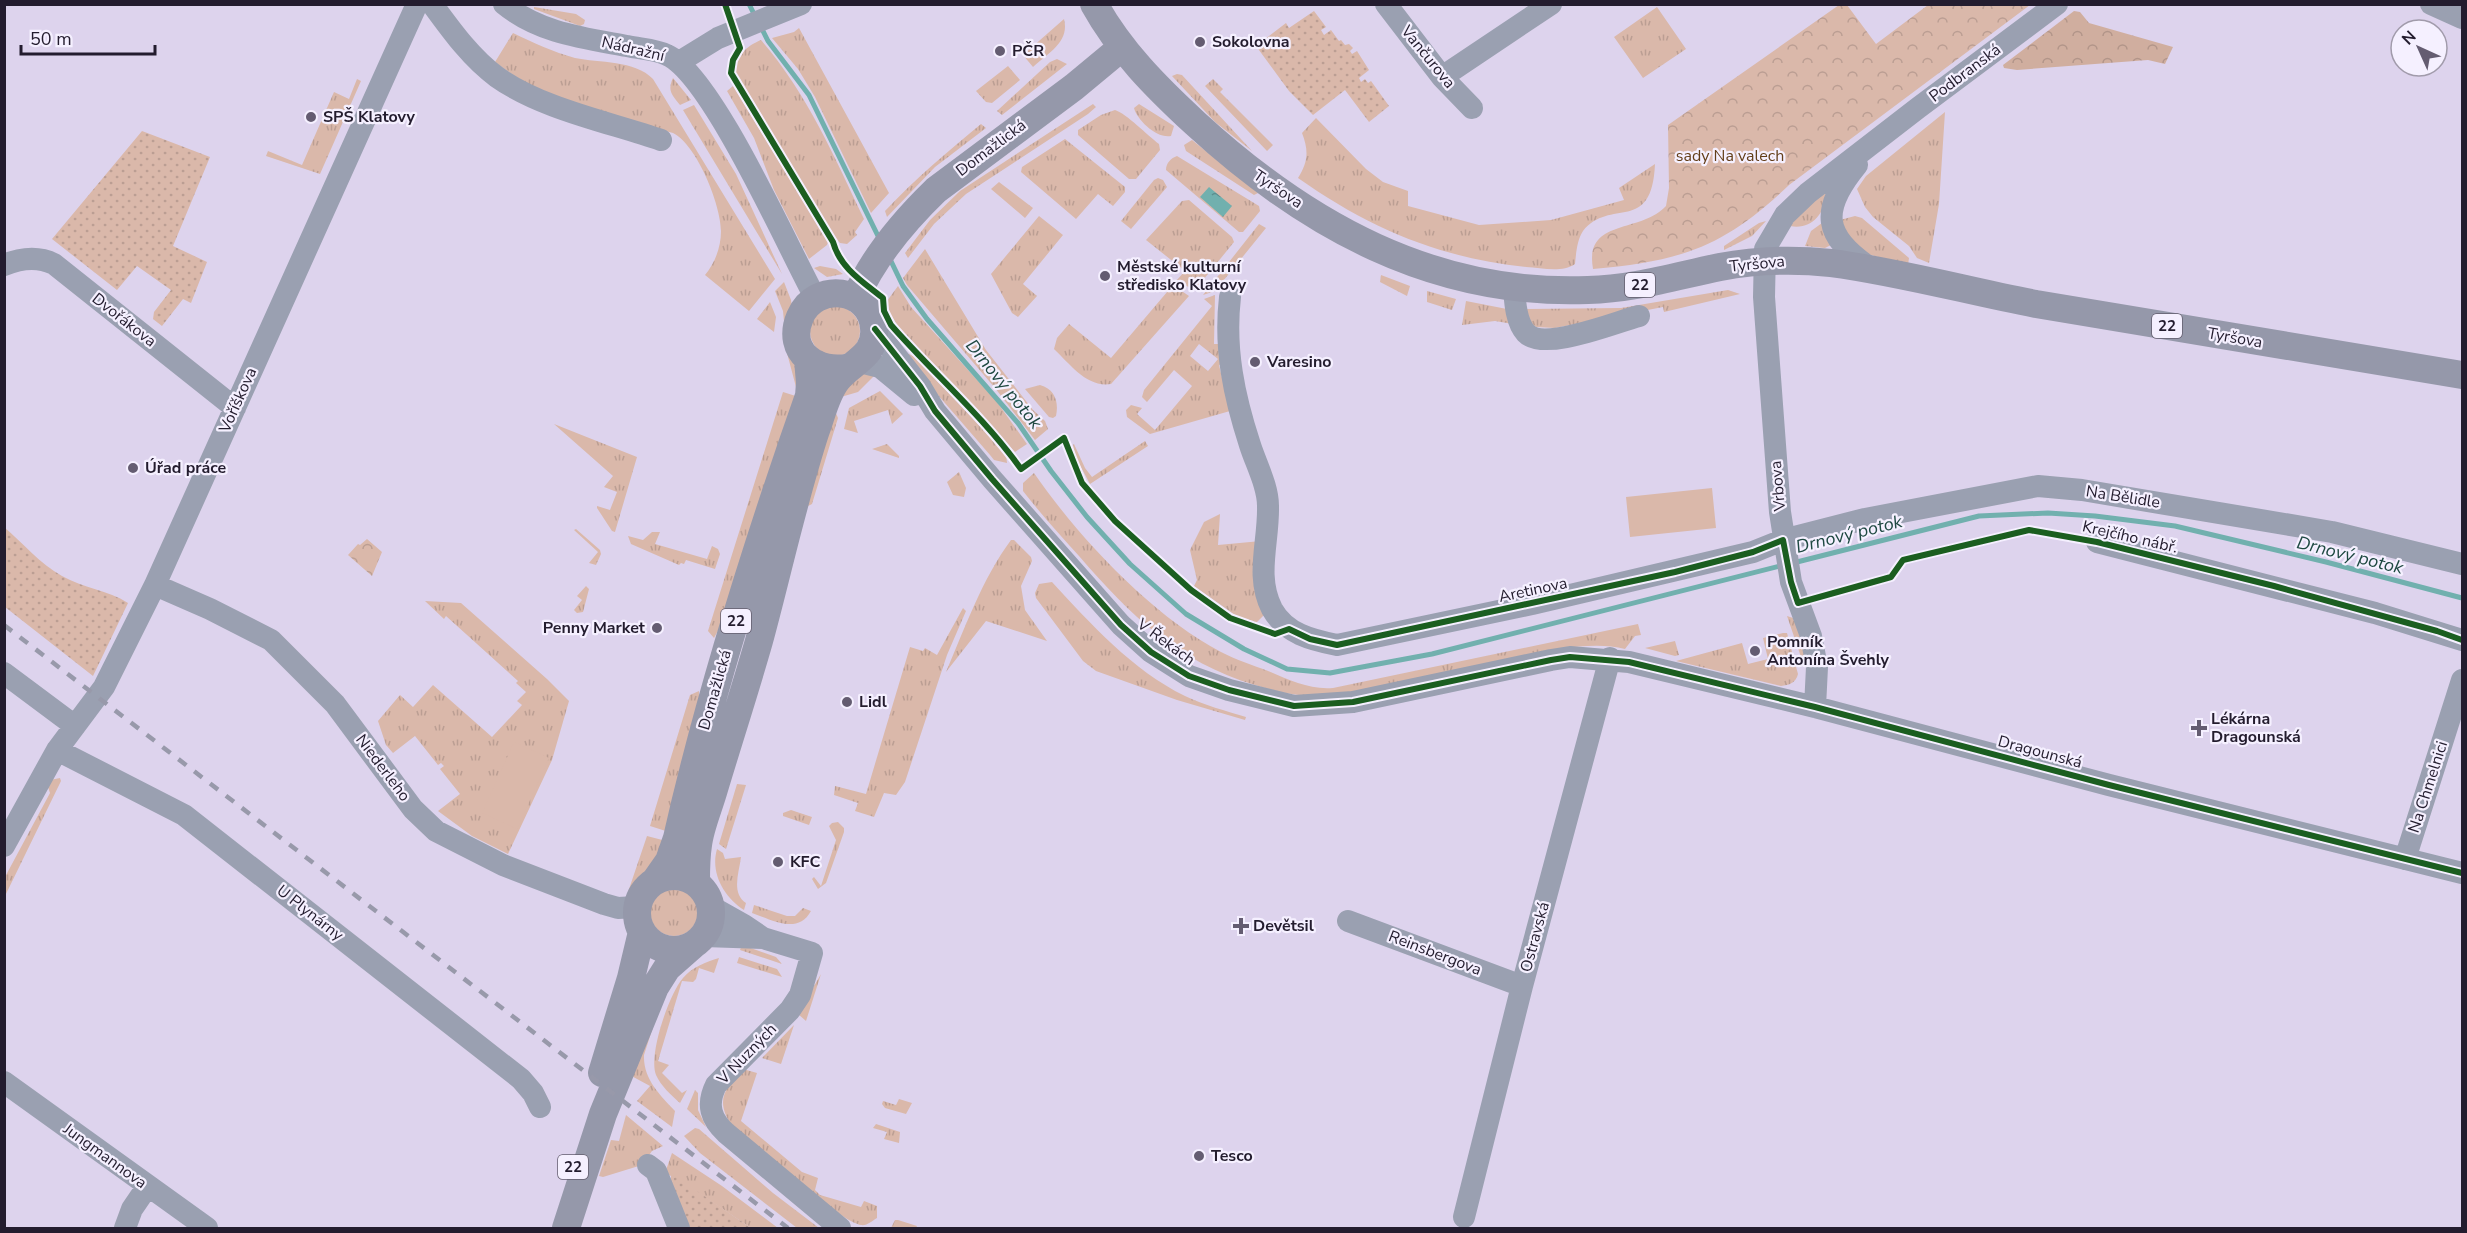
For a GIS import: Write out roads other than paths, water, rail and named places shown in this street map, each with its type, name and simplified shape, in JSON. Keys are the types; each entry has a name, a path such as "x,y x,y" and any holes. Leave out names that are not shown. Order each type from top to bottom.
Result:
{"main road":[{"name":"Tyršova","path":"1094,4 1121,48 1152,83 1233,158 1289,198 1368,245 1407,262 1467,279 1514,288 1562,291 1603,290 1641,285 1721,267 1763,261 1810,261 1873,270 2032,303 2463,375"},
{"name":"Domažlická","path":"855,297 874,262 936,190 1074,87 1121,48"},
{"path":"815,297 833,292 855,297 869,311 875,329"},
{"name":"Domažlická","path":"655,880 669,861 677,838 715,689 769,512 809,396 808,359 800,348 797,322 803,310 815,297"},
{"name":"Domažlická","path":"696,882 698,843 759,641 803,469 826,401 837,381 868,352 875,329"},
{"path":"808,359 828,370 855,364"},
{"path":"640,920 650,941 659,947 681,950 698,941 709,928 711,907 709,897 696,882 675,875 655,880"},
{"name":"22","path":"551,1228 593,1105 631,978 640,920 640,897 655,880"},
{"name":"22","path":"566,1228 603,1114 655,987 667,968 698,941"}],"street":[{"name":"Voříškova","path":"4,846 57,750 104,687 154,585 417,4"},
{"path":"432,4 467,49 497,76 518,90 554,105 661,140"},
{"name":"Vančurova","path":"1386,4 1442,78 1472,108"},
{"path":"1442,78 1551,4"},
{"name":"Podbranská","path":"1763,261 1770,237 1785,215 1808,193 2057,4"},
{"path":"2432,4 2463,18"},
{"name":"Nádražní","path":"506,6 535,24 566,35 653,51 679,62 718,38 793,8"},
{"path":"679,62 705,94 731,136 815,297"},
{"name":"Podbranská","path":"1873,270 1842,246 1834,230 1832,218 1833,203 1841,184 1875,142"},
{"name":"Dvořákova","path":"4,265 21,259 36,258 54,264 235,408"},
{"name":"Vrbova","path":"1763,261 1764,306 1784,545 1791,582 1811,636 1817,667 1815,707"},
{"path":"1514,288 1522,327 1528,335 1537,340 1561,339 1639,315"},
{"name":"Aretinova","path":"1230,297 1228,314 1230,372 1239,412 1269,503 1262,577 1272,610 1288,629 1310,639 1337,645 1532,604 1784,545"},
{"name":"V Řekách","path":"875,329 920,386 934,411"},
{"name":"V Řekách","path":"855,364 885,371 934,411 1121,626 1152,652 1189,676 1240,693 1294,706 1353,702 1570,657 1610,658"},
{"name":"Na Bělidle","path":"1784,545 1865,519 2038,486 2082,490 2332,532 2463,564"},
{"name":"Krejčího nábř.","path":"2097,542 2363,610 2463,640"},
{"name":"Niederleho","path":"154,585 210,609 271,640 335,704 413,809 436,831 503,866 618,908 640,920"},
{"name":"Dragounská","path":"1610,658 1815,707 2109,785 2463,873"},
{"name":"Ostravská","path":"1464,1217 1522,986 1610,658"},
{"path":"4,673 75,726"},
{"name":"Na Chmelnici","path":"2405,859 2463,680"},
{"name":"U Plynárny","path":"57,750 184,816 521,1079 533,1093 540,1107"},
{"name":"V Nuzných","path":"711,907 763,938 812,953 800,995 790,1010 716,1085 710,1100 711,1112 715,1122 726,1133 840,1228"},
{"name":"Reinsbergova","path":"1347,921 1522,986"},
{"name":"V Nuzných","path":"698,941 763,938"},
{"name":"Jungmannova","path":"4,1082 207,1228"},
{"path":"648,1165 656,1171 679,1228"},
{"path":"125,1228 132,1209 147,1187"}],"water":[{"path":"1209,187 1232,206 1223,217 1200,197"}],"waterway":[{"name":"Drnový potok","path":"749,4 755,16"},
{"name":"Drnový potok","path":"761,27 768,41 809,95 879,238"},
{"name":"Drnový potok","path":"889,257 903,286 927,319 1018,423 1051,471 1087,517 1130,564 1186,614 1244,649 1287,669 1330,673 1432,654 1784,565"},
{"name":"Drnový potok","path":"1793,563 1979,516 2048,513 2095,516 2175,526 2326,562 2462,598"}],"railway":[{"path":"4,625 788,1228"}],"place":[{"name":"Sokolovna","path":"1200,42"},
{"name":"PČR","path":"1000,51"},
{"name":"SPŠ Klatovy","path":"311,117"},
{"name":"Městské kulturní středisko Klatovy","path":"1105,276"},
{"name":"Varesino","path":"1255,362"},
{"name":"Úřad práce","path":"133,468"},
{"name":"Penny Market","path":"657,628"},
{"name":"Pomník Antonína Švehly","path":"1755,651"},
{"name":"Lidl","path":"847,702"},
{"name":"Lékárna Dragounská","path":"2199,728"},
{"name":"KFC","path":"778,862"},
{"name":"Devětsil","path":"1241,926"},
{"name":"Tesco","path":"1199,1156"}],"park label":[{"name":"sady Na valech","path":"1730,156"}]}
